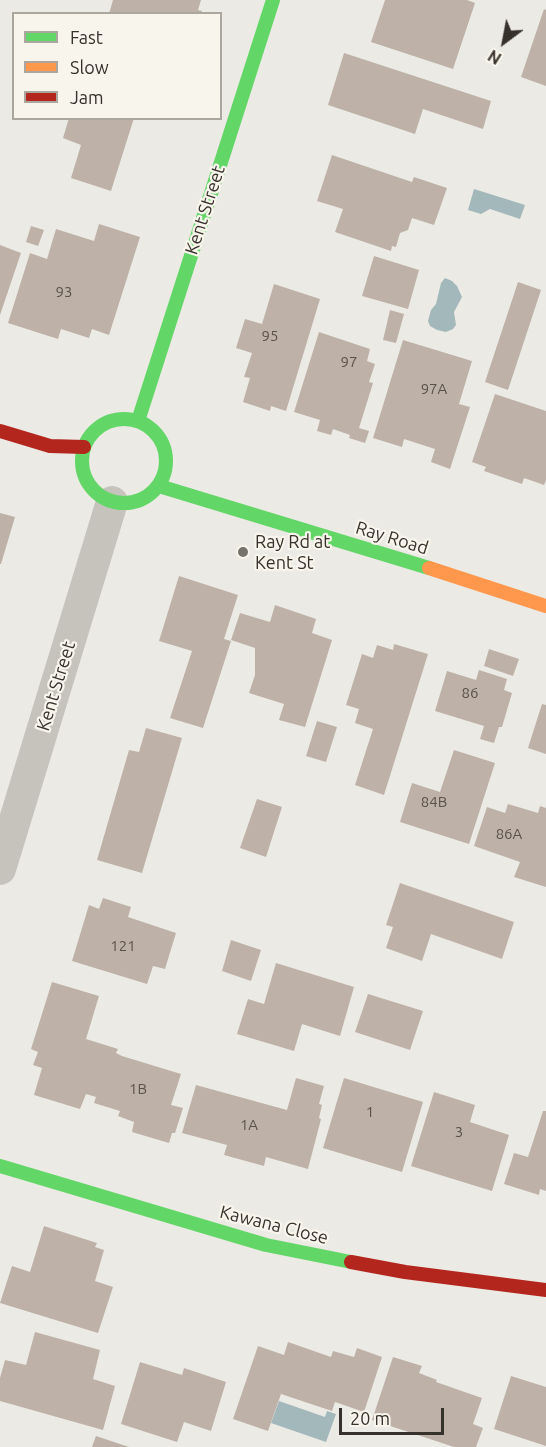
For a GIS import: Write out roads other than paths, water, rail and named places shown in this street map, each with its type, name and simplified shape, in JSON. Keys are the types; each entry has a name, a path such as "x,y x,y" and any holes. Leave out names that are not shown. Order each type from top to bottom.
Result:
{"street":[{"name":"Kent Street","path":"138,421 273,0"},
{"path":"125,418 138,421 150,427 159,436 165,448 167,461 165,474 159,486 138,501 112,502 99,496 83,474 81,460 84,447 90,435 111,420 125,418"},
{"path":"0,431 50,446 84,447"},
{"name":"Ray Road","path":"159,486 466,579 546,606"},
{"name":"Kent Street","path":"0,869 112,502"},
{"name":"Kawana Close","path":"0,1166 266,1245 405,1272 546,1290"}],"water":[{"path":"474,189 525,205 520,219 490,209 481,214 468,210"},
{"path":"445,278 457,286 462,297 454,312 456,325 446,332 430,326 428,321 431,310 436,304 441,283"},
{"path":"279,1401 325,1417 327,1411 336,1414 326,1442 271,1423"}],"place":[{"name":"Ray Rd at Kent St","path":"243,552"}]}
